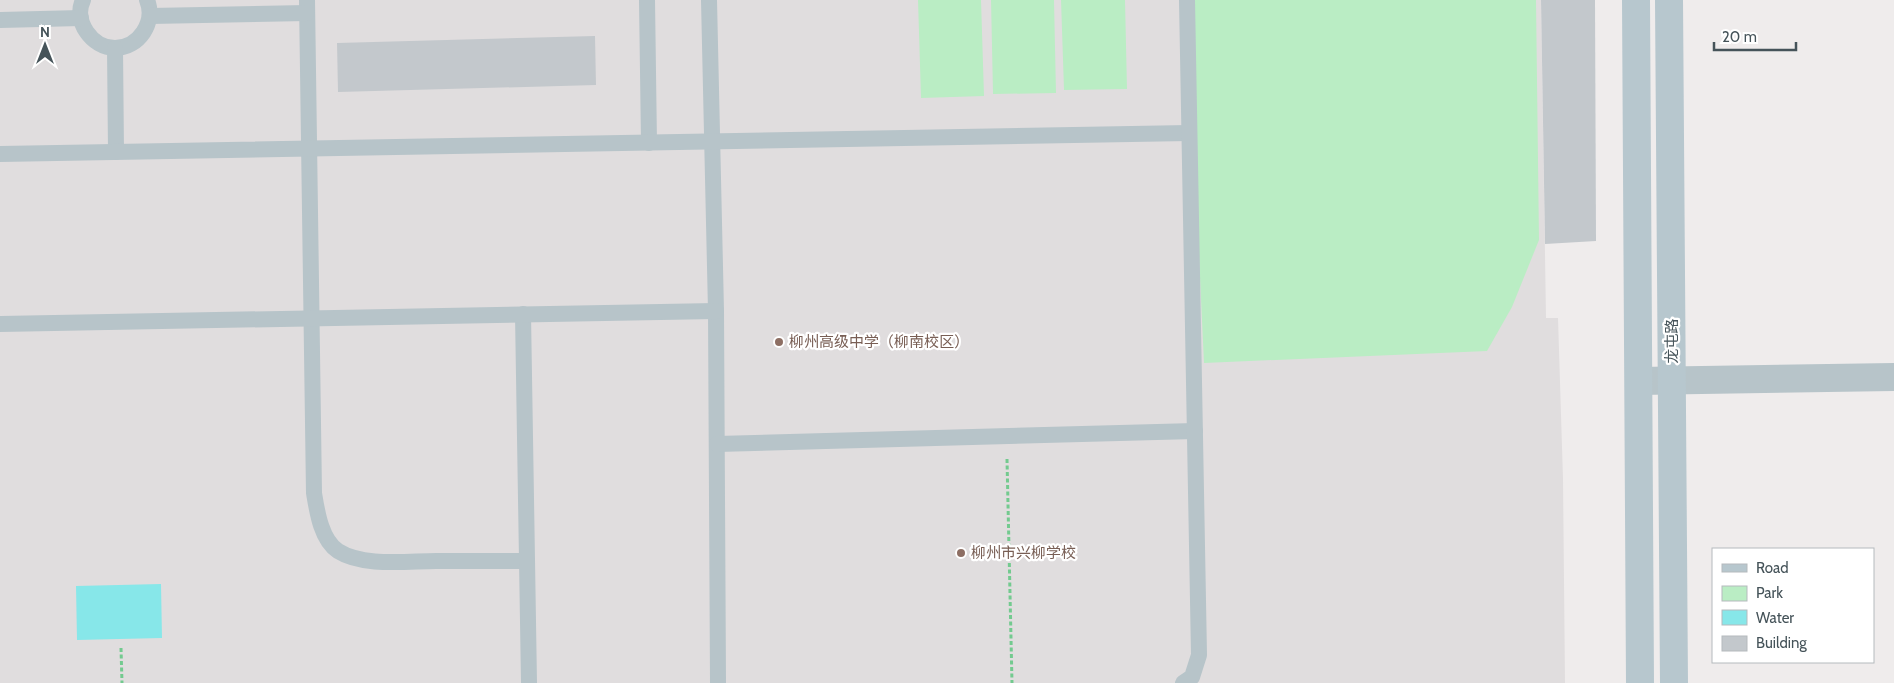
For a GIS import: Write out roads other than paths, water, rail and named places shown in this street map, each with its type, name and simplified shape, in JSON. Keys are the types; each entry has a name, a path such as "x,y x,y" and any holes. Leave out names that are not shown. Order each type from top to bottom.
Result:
{"main road":[{"path":"1636,0 1640,683"},
{"name":"龙屯路","path":"1669,0 1674,683"}],"street":[{"path":"1639,381 1894,377"}],"lane":[{"path":"83,0 81,18 89,36 98,43 115,48 131,43 141,36 147,27 148,8 307,6 314,493 318,519 326,536 338,550 361,560 387,562 527,561"},
{"path":"647,0 649,143"},
{"path":"709,0 716,311 718,683"},
{"path":"1184,683 1192,677 1199,655 1187,0"},
{"path":"0,20 81,18"},
{"path":"115,48 116,152"},
{"path":"0,154 1189,133"},
{"path":"0,324 716,311"},
{"path":"524,314 529,683"},
{"path":"716,444 1195,431"}],"water":[{"path":"161,584 162,638 77,640 76,586"}],"place":[{"name":"柳州高级中学（柳南校区）","path":"779,342"},
{"name":"柳州市兴柳学校","path":"961,553"}]}
